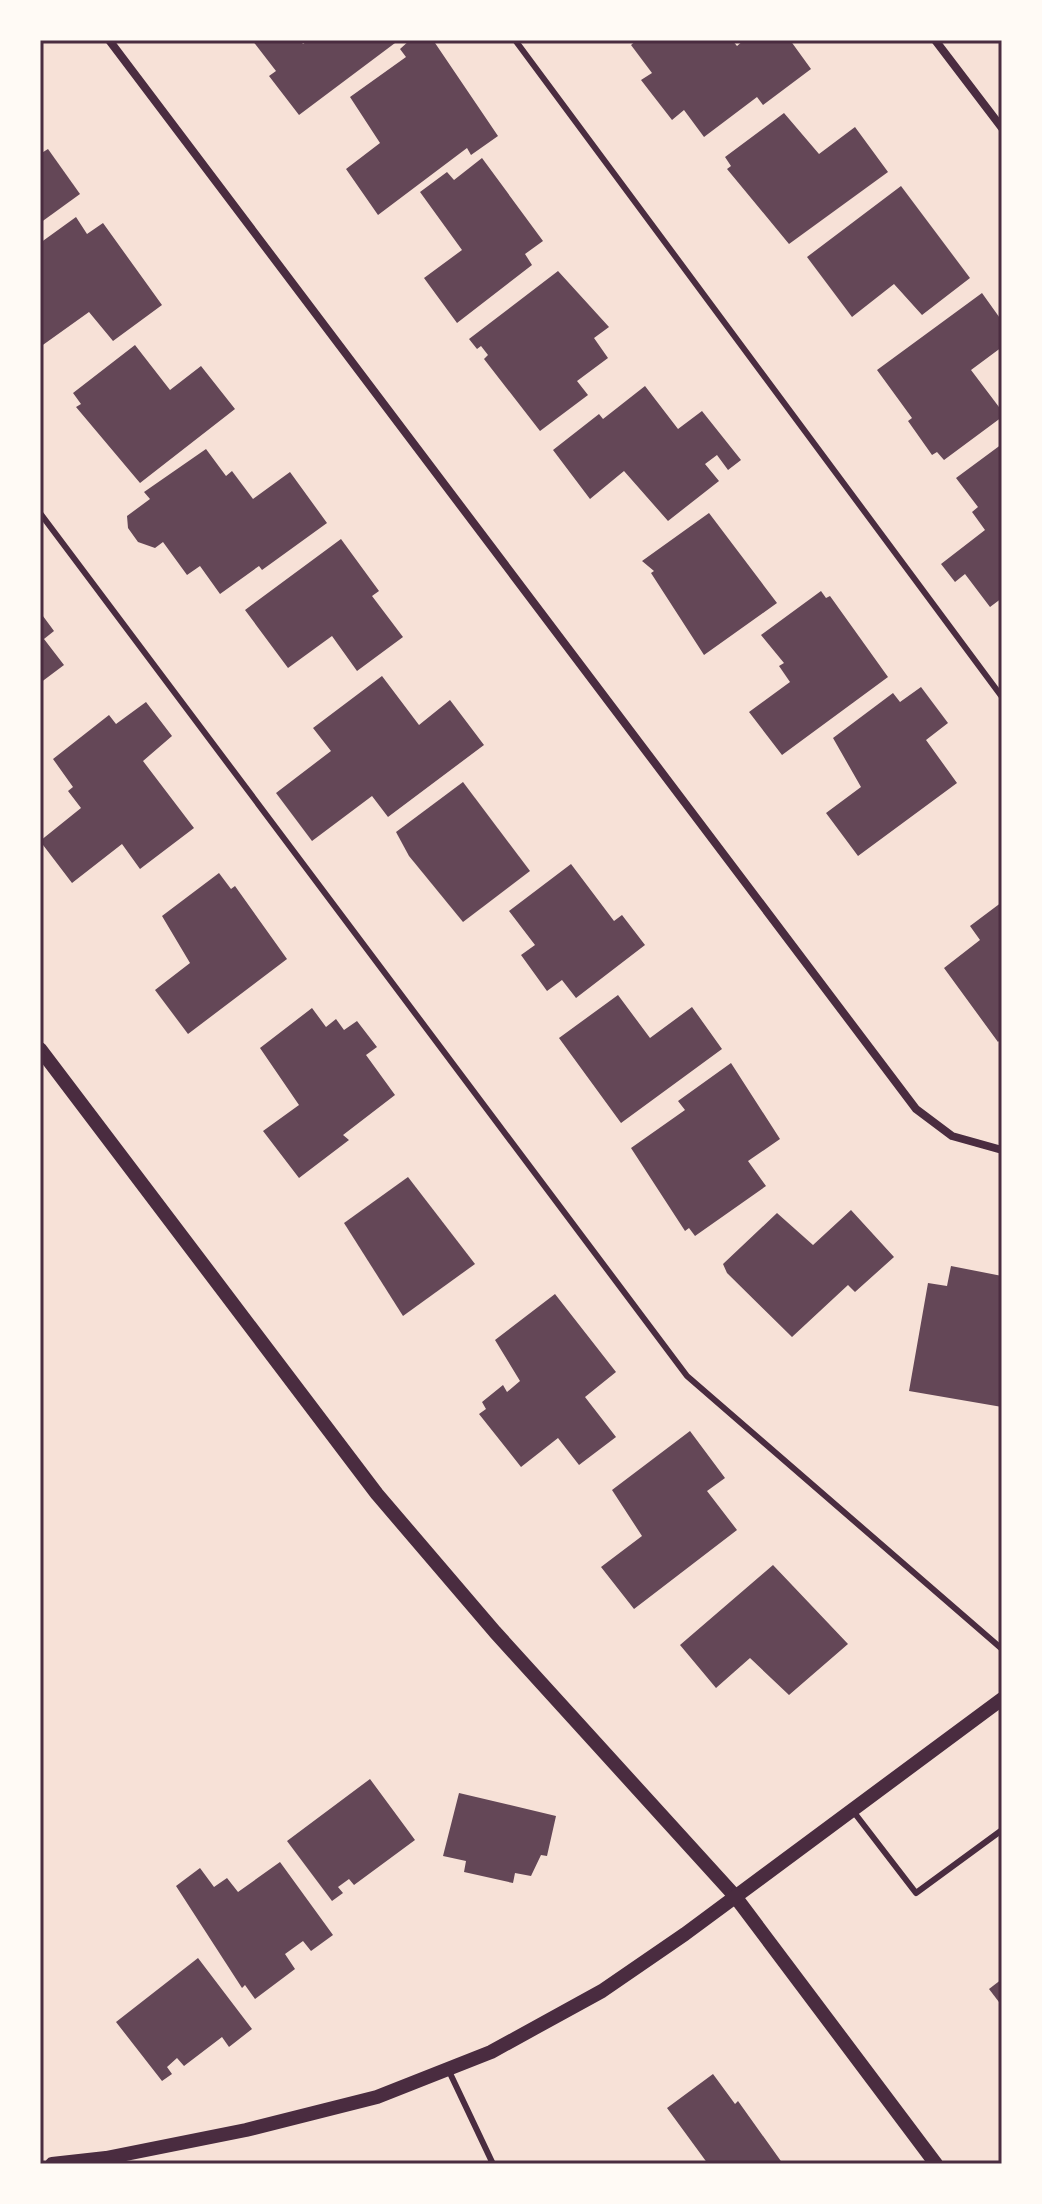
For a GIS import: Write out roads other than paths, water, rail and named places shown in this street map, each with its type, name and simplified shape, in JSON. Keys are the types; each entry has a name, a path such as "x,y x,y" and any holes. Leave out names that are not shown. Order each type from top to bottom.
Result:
{"street":[{"path":"109,40 916,1109 952,1136 1002,1150"},
{"path":"935,40 1002,128"},
{"path":"40,1049 377,1494 495,1632 734,1895 936,2164"},
{"path":"52,2164 106,2158 246,2130 377,2097 491,2052 602,1991 685,1934 1002,1699"}],"lane":[{"path":"515,40 1002,697"},
{"path":"40,513 687,1376 1002,1649"},
{"path":"853,1811 916,1893 1002,1830"},
{"path":"448,2069 493,2164"}]}
